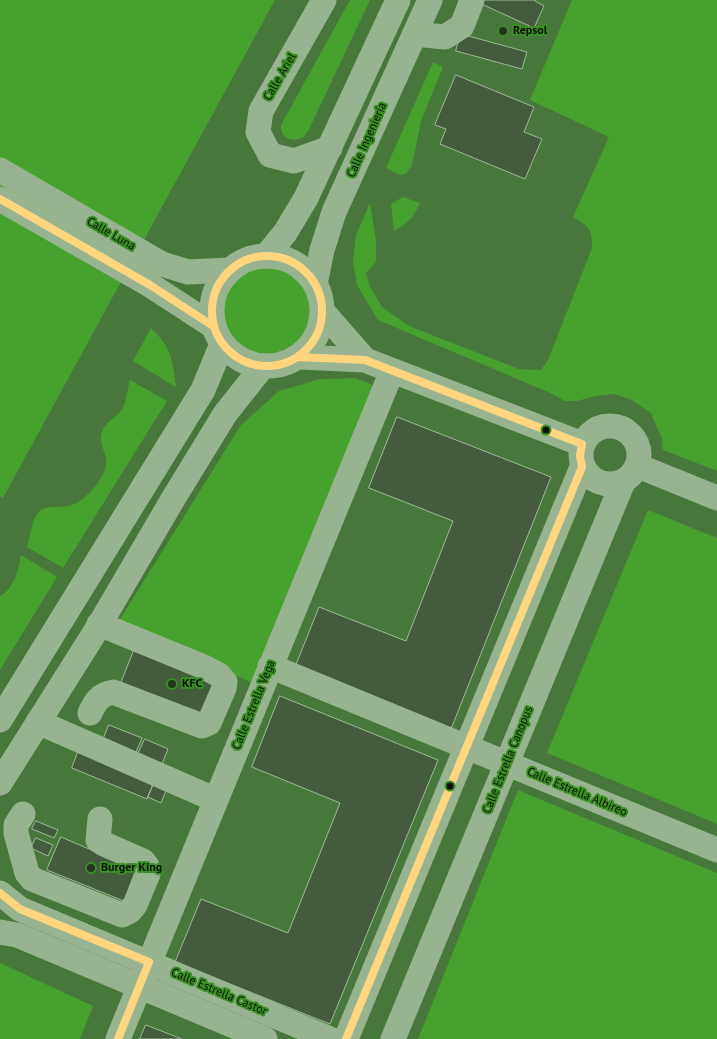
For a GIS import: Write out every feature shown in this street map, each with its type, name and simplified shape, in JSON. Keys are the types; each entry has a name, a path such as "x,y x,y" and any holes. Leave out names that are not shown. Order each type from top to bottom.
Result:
{"street":[{"name":"Calle Ariel","path":"324,0 260,111 258,132 270,155 294,161 330,148"},
{"path":"266,256 285,233 306,198 398,0"},
{"name":"Calle Ingeniería","path":"315,284 322,250 334,212 430,0"},
{"path":"415,34 445,38 462,26 472,0"},
{"name":"Calle Luna","path":"0,170 162,264 188,272 229,270"},
{"name":"Calle Luna","path":"0,199 144,281 218,335"},
{"path":"0,720 203,390 218,335 212,305 217,286 229,270 246,260 266,256 285,259 302,269 315,284 321,297 323,312 320,329 311,345 298,357 287,363 263,366 240,360 218,335"},
{"path":"323,312 365,360"},
{"path":"298,357 365,360 392,371 582,456 589,477 599,483 611,485 630,474 639,453 635,440 626,430 614,426 601,427 589,434 582,456 467,746 346,1039"},
{"path":"0,783 99,624 172,499 222,419 263,366"},
{"name":"Calle Estrella Vega","path":"118,1039 392,371"},
{"path":"630,474 717,498"},
{"name":"Calle Estrella Canopus","path":"393,1039 507,762 630,474"},
{"path":"90,713 95,702 106,693 113,692 202,726 209,723 225,682 219,675 204,667 99,624"},
{"name":"Calle Estrella Albireo","path":"270,666 717,850"},
{"path":"38,722 216,800"},
{"path":"23,814 16,825 16,833 27,874 32,879 122,915 130,911 135,905 148,874 147,866 143,861 98,840 100,819"},
{"name":"Calle Estrella Castor","path":"0,893 20,910 149,962 330,1039"},
{"name":"Calle Estrella Castor","path":"0,932 17,935 265,1039"}],"green space":[{"path":"0,0 275,0 3,498 0,496"},
{"path":"350,0 370,0 308,131 299,139 287,138 282,133 281,125"},
{"path":"572,0 717,0 717,471 663,450 662,439 651,413 632,400 614,394 577,401 565,401 548,392 378,320 357,285 353,262 356,235 370,203 376,240 376,262 366,273 370,287 382,307 409,326 519,369 541,370 548,360 592,248 590,232 583,223 573,217 609,137 530,100"},
{"path":"433,62 443,67 421,121 412,165 406,174 400,175 386,168"},
{"path":"403,197 420,203 410,220 394,231 391,204"},
{"path":"267,267 284,271 299,280 308,295 312,312 308,329 299,344 284,353 267,357 250,353 235,344 226,329 222,312 226,295 235,280 250,271"},
{"path":"151,328 163,341 170,354 176,387 133,361"},
{"path":"356,378 384,390 262,687 117,624 241,425 279,391 320,379"},
{"path":"130,380 167,401 63,568 27,547 34,520 41,510 72,505 89,494 96,486 106,466 106,457 101,440 102,432 106,425 122,409"},
{"path":"648,510 717,538 717,824 547,753"},
{"path":"21,555 57,577 0,670 0,596 5,593 12,583"},
{"path":"518,790 717,873 717,1039 418,1039"},
{"path":"0,963 93,1006 80,1039 0,1039"}],"building":[{"path":"478,0 535,0 544,6 534,28 477,2"},
{"path":"461,34 527,52 522,69 456,51"},
{"path":"456,75 534,107 524,132 542,139 525,179 440,144 446,129 435,125"},
{"path":"397,417 551,477 451,729 295,667 319,607 406,641 453,521 369,488"},
{"name":"KFC","path":"135,648 223,685 208,720 121,683"},
{"path":"280,696 438,760 330,1024 175,962 201,899 288,933 340,803 252,767"},
{"path":"109,725 142,738 135,754 103,740"},
{"path":"145,739 168,749 162,764 138,754"},
{"path":"80,747 156,778 147,799 72,768"},
{"path":"154,783 167,788 161,803 148,797"},
{"path":"36,821 58,830 54,838 32,829"},
{"name":"Burger King","path":"61,837 136,869 124,901 47,870"},
{"path":"36,838 53,845 48,856 31,848"},
{"path":"146,1025 182,1039 140,1039"}],"transit line":[{"path":"0,199 150,285 213,326"},
{"path":"267,256 288,260 306,272 318,290 322,311 318,332 306,350 288,362 267,366 246,362 228,350 216,332 212,311 216,290 228,272 246,260 267,256"},
{"path":"298,357 365,360 582,444 580,456 582,467 346,1039"},
{"path":"0,893 20,909 149,962 118,1039"}],"place":[{"name":"Repsol","path":"503,31"},
{"name":"KFC","path":"172,684"},
{"name":"Burger King","path":"91,868"}]}
